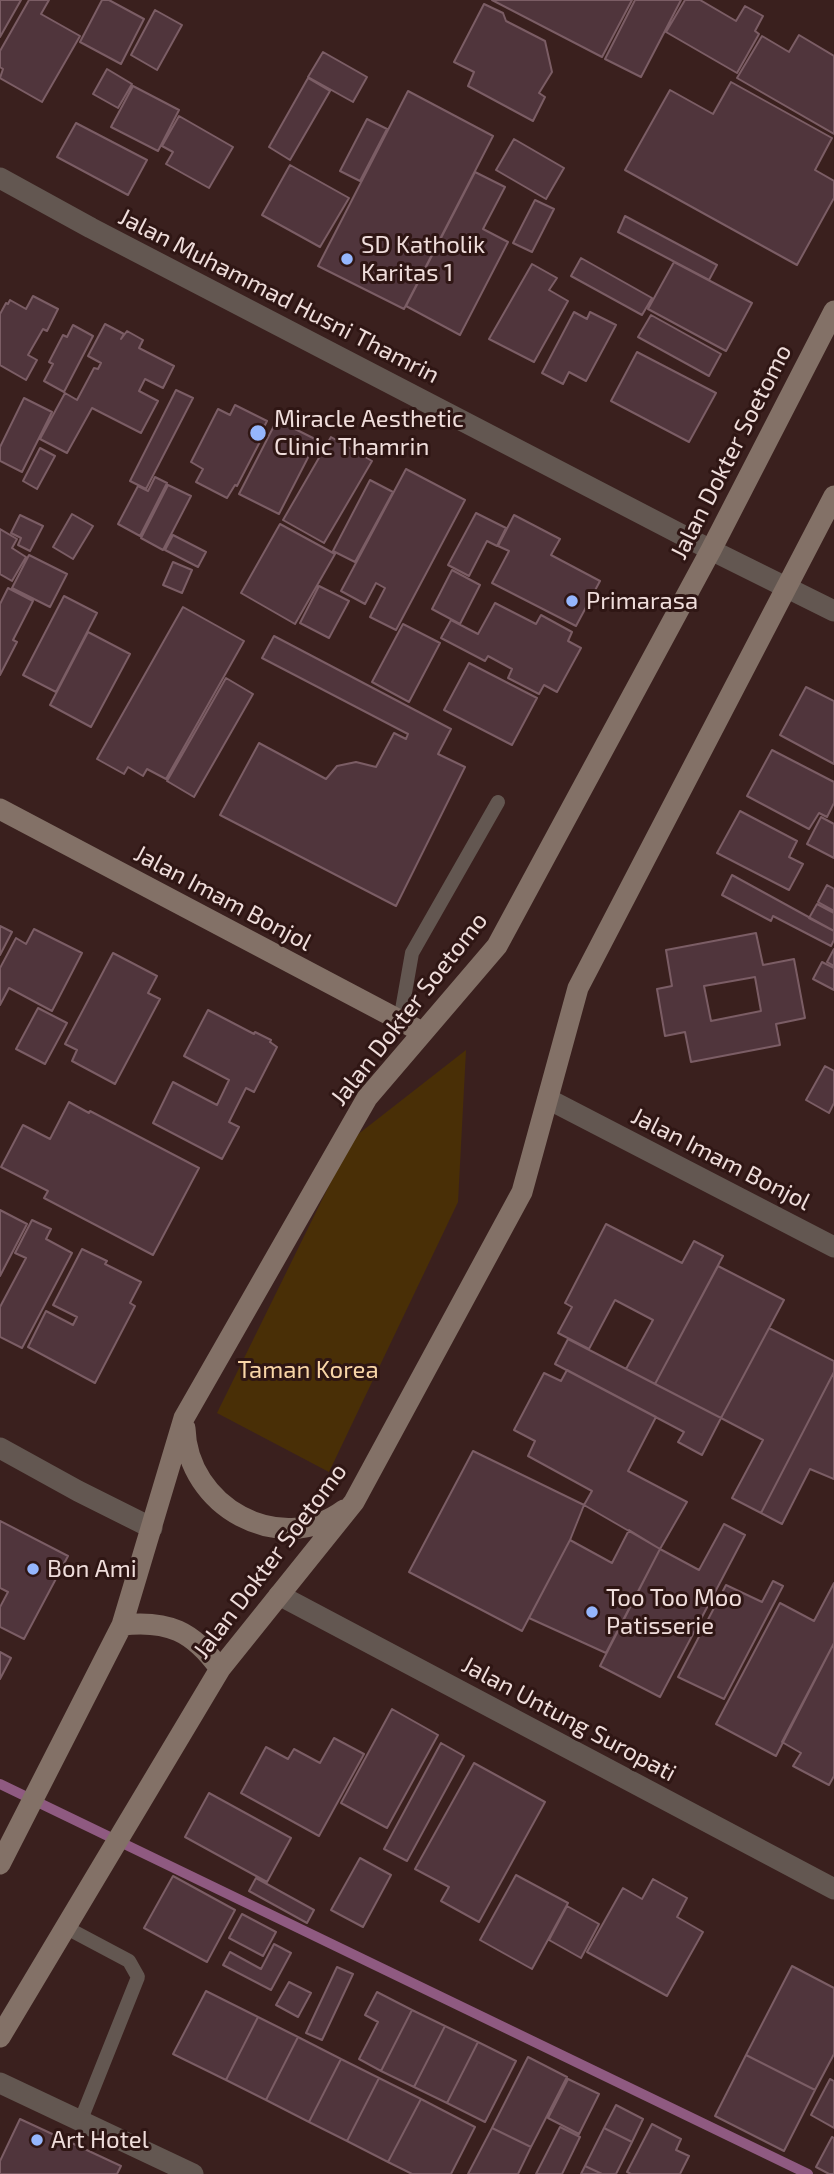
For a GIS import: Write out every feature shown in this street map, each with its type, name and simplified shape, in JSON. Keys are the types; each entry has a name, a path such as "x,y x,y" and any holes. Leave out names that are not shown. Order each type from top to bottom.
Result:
{"main road":[{"name":"Jalan Dokter Soetomo","path":"0,1864 122,1625 184,1418 367,1098 498,946 711,550 834,311"},
{"name":"Jalan Dokter Soetomo","path":"0,2037 219,1669 354,1502 522,1192 578,988 834,496"},
{"name":"Jalan Imam Bonjol","path":"0,809 422,1032"},
{"path":"184,1418 189,1458 197,1476 216,1499 241,1517 280,1528 300,1527 338,1514 354,1502"},
{"path":"122,1625 141,1623 178,1630 209,1653 219,1669"}],"street":[{"name":"Jalan Muhammad Husni Thamrin","path":"0,178 91,228 711,550 834,611"},
{"name":"Jalan Imam Bonjol","path":"548,1099 834,1247"},
{"path":"0,1448 152,1528"},
{"name":"Jalan Untung Suropati","path":"279,1595 834,1889"},
{"path":"0,2083 194,2174"}],"lane":[{"path":"400,1021 412,953 498,802"},
{"path":"65,1927 129,1961 138,1977 80,2122"}],"green space":[{"name":"Taman Korea","path":"466,1050 458,1202 329,1472 217,1413 352,1139"}],"building":[{"path":"0,0 21,0 0,37"},
{"path":"29,0 49,0 41,14 80,36 42,102 0,78 3,69 0,67 0,51"},
{"path":"102,0 109,0 144,19 121,64 80,42"},
{"path":"492,0 632,0 602,57"},
{"path":"635,0 681,0 641,77 605,59"},
{"path":"685,0 700,0 736,21 745,6 763,16 755,31 759,34 737,73 666,32"},
{"path":"484,4 503,13 506,21 545,41 552,72 539,93 545,97 533,121 468,86 474,72 454,62"},
{"path":"155,10 182,25 157,70 131,55"},
{"path":"799,35 834,56 834,134 737,78 762,36 789,52"},
{"path":"323,52 367,77 353,102 308,77"},
{"path":"107,69 132,84 118,108 93,94"},
{"path":"308,78 330,91 290,160 269,147"},
{"path":"731,82 832,138 815,170 834,181 834,198 797,265 625,170 670,90 713,114"},
{"path":"133,86 179,110 158,151 111,127"},
{"path":"408,91 493,136 404,309 318,266"},
{"path":"179,116 233,147 209,188 166,164 173,152 162,146"},
{"path":"367,119 387,129 360,181 340,171"},
{"path":"76,123 147,160 128,195 57,157"},
{"path":"514,139 564,168 546,199 496,170"},
{"path":"290,165 349,198 320,247 262,215"},
{"path":"475,172 505,187 483,229 508,242 460,335 406,306"},
{"path":"535,200 554,209 532,252 513,243"},
{"path":"625,216 717,265 709,280 618,232"},
{"path":"581,258 652,298 642,315 571,276"},
{"path":"674,262 752,303 726,351 648,309"},
{"path":"532,264 557,278 549,290 568,301 534,362 489,339"},
{"path":"33,296 58,309 47,331 43,329 28,355 37,360 26,380 0,365 0,314 10,300 26,309"},
{"path":"574,312 587,319 590,312 616,325 586,381 569,372 563,384 542,373"},
{"path":"651,315 721,354 709,376 638,337"},
{"path":"105,324 124,334 121,339 127,331 143,340 139,348 174,366 163,388 145,379 139,391 158,401 141,433 92,408 67,453 40,439 65,393 77,400 94,368 98,369 101,363 88,356"},
{"path":"73,325 93,336 64,392 44,381 53,364 49,362 63,335 67,337"},
{"path":"637,352 716,393 689,442 611,401"},
{"path":"176,390 193,398 146,489 130,481"},
{"path":"24,398 52,412 22,472 0,461 0,447"},
{"path":"235,405 267,421 262,431 265,432 237,486 235,485 227,498 196,482 203,469 191,462 218,409 230,415"},
{"path":"277,420 317,440 279,514 239,494"},
{"path":"331,437 372,461 324,543 283,520"},
{"path":"40,448 55,456 37,489 23,481"},
{"path":"406,469 465,500 396,630 370,617 385,588 376,583 365,604 341,591"},
{"path":"155,477 167,483 140,536 118,524 138,486 148,491"},
{"path":"370,480 393,492 355,562 333,551"},
{"path":"168,485 191,496 163,550 141,538"},
{"path":"476,513 506,528 497,546 487,541 469,576 448,565"},
{"path":"72,514 93,526 73,559 53,547"},
{"path":"20,515 43,526 30,551 18,545 21,538 11,533"},
{"path":"514,515 560,539 551,555 600,581 576,626 492,583 509,551 498,546"},
{"path":"280,524 335,554 295,624 241,593"},
{"path":"0,529 17,539 12,548 26,557 12,581 0,574"},
{"path":"173,535 206,552 198,567 165,550"},
{"path":"29,555 67,574 50,607 12,588"},
{"path":"173,562 192,570 182,593 163,585"},
{"path":"452,570 480,585 460,624 432,609"},
{"path":"319,586 349,601 329,638 300,623"},
{"path":"8,588 33,601 13,640 17,642 0,675 0,604"},
{"path":"64,596 97,613 56,692 23,675"},
{"path":"495,603 536,624 541,615 572,632 568,641 581,648 557,692 544,685 539,694 508,678 512,669 488,656 485,661 441,638 451,620 478,634"},
{"path":"183,607 244,641 166,779 147,769 143,776 128,767 124,774 97,759"},
{"path":"403,624 440,643 409,702 372,682"},
{"path":"88,632 130,654 91,727 50,705"},
{"path":"274,636 451,729 438,754 465,767 396,906 220,815 259,743 326,779 337,766 356,762 376,767 394,733 406,739 408,734 262,658"},
{"path":"469,663 537,698 512,745 444,710"},
{"path":"226,678 253,694 194,797 167,781"},
{"path":"806,687 834,701 834,764 780,735"},
{"path":"772,750 834,782 834,803 827,817 819,813 809,829 747,796"},
{"path":"740,811 797,841 789,857 803,864 789,890 717,853"},
{"path":"821,817 834,824 834,858 807,844"},
{"path":"732,875 834,931 831,946 773,916 771,921 722,895"},
{"path":"827,885 834,889 834,911 818,902"},
{"path":"817,904 834,913 834,931 809,918"},
{"path":"0,926 12,932 0,955"},
{"path":"34,929 82,953 52,1011 9,988 0,1005 0,968 16,938 26,944"},
{"path":"756,933 763,965 794,959 805,1018 776,1024 780,1045 691,1062 685,1032 665,1036 657,989 672,986 666,950","holes":["755,977 761,1011 711,1021 704,986"]},
{"path":"834,949 834,966 827,962"},
{"path":"113,953 157,976 148,993 160,999 115,1084 72,1061 77,1050 65,1044"},
{"path":"822,962 834,968 834,990 813,979"},
{"path":"38,1008 67,1023 45,1064 16,1049"},
{"path":"208,1010 271,1040 277,1047 254,1092 246,1088 229,1122 239,1127 222,1159 153,1123 173,1082 217,1105 229,1080 184,1056"},
{"path":"825,1066 834,1071 834,1103 829,1113 806,1100"},
{"path":"69,1102 199,1168 153,1255 44,1198 48,1191 1,1167 23,1125 50,1139"},
{"path":"0,1210 27,1224 0,1276"},
{"path":"32,1220 51,1229 46,1239 72,1253 22,1348 0,1337 0,1307 26,1258 15,1253"},
{"path":"606,1224 682,1263 694,1241 723,1256 655,1384 626,1369 653,1320 615,1300 589,1349 558,1333 572,1307 565,1303"},
{"path":"82,1249 141,1282 130,1303 135,1306 95,1383 28,1347 46,1311 73,1325 77,1317 53,1305"},
{"path":"718,1266 784,1300 721,1418 655,1384"},
{"path":"769,1328 834,1361 834,1372 761,1513 732,1498 763,1440 721,1418"},
{"path":"568,1339 721,1418 702,1455 678,1442 684,1432 555,1364"},
{"path":"567,1370 656,1417 628,1471 687,1502 660,1549 584,1505 592,1491 528,1456 535,1441 514,1430 544,1373 561,1381"},
{"path":"834,1372 834,1479 810,1469 782,1524 761,1513"},
{"path":"473,1451 584,1505 570,1540 522,1631 409,1572"},
{"path":"0,1521 68,1556 24,1639 0,1627 0,1607 8,1592 0,1588"},
{"path":"724,1524 745,1535 660,1697 600,1666 660,1549 699,1570"},
{"path":"629,1530 660,1549 606,1653 529,1618 570,1540 612,1563"},
{"path":"773,1581 783,1586 724,1699 678,1677 726,1585 762,1602"},
{"path":"834,1583 834,1643 776,1756 716,1724 780,1603 814,1621"},
{"path":"834,1643 834,1776 829,1785 793,1766 801,1753 782,1742"},
{"path":"0,1652 11,1658 0,1679"},
{"path":"392,1709 438,1735 387,1828 341,1803"},
{"path":"334,1738 364,1754 319,1836 241,1793 266,1747 288,1759 294,1749 320,1763"},
{"path":"441,1743 464,1756 407,1861 384,1849"},
{"path":"474,1763 545,1802 479,1922 441,1901 449,1887 415,1869"},
{"path":"209,1793 291,1838 267,1882 185,1837"},
{"path":"360,1858 391,1875 363,1927 331,1910"},
{"path":"516,1875 568,1903 532,1969 480,1940"},
{"path":"173,1876 235,1910 207,1962 144,1928"},
{"path":"256,1878 314,1910 307,1923 249,1891"},
{"path":"653,1879 687,1898 677,1917 703,1932 667,1996 587,1952 623,1888 642,1899"},
{"path":"567,1906 599,1924 581,1958 549,1940"},
{"path":"242,1914 276,1932 263,1956 229,1938"},
{"path":"274,1944 291,1953 271,1990 223,1965 230,1952 261,1969"},
{"path":"792,1966 834,1988 834,2054 815,2090 746,2055"},
{"path":"337,1967 353,1974 322,2040 306,2033"},
{"path":"289,1982 311,1993 298,2017 276,2005"},
{"path":"206,1991 258,2017 226,2080 173,2054"},
{"path":"377,1992 412,2010 381,2071 359,2059 378,2022 365,2015"},
{"path":"412,2010 445,2026 414,2087 381,2071"},
{"path":"258,2017 298,2037 266,2100 226,2080"},
{"path":"445,2026 478,2042 447,2103 414,2087"},
{"path":"298,2037 341,2059 309,2122 266,2100"},
{"path":"478,2042 516,2061 485,2122 447,2103"},
{"path":"746,2055 815,2090 784,2151 715,2116"},
{"path":"528,2057 567,2077 531,2147 492,2128"},
{"path":"341,2059 379,2078 347,2141 309,2122"},
{"path":"379,2078 421,2099 388,2162 347,2141"},
{"path":"568,2079 599,2094 579,2134 548,2118"},
{"path":"830,2079 834,2081 834,2128 811,2115"},
{"path":"421,2099 475,2127 451,2174 412,2174 388,2162"},
{"path":"616,2105 643,2119 632,2142 604,2128"},
{"name":"Art Hotel","path":"20,2119 121,2166 117,2174 0,2174 0,2161"},
{"path":"652,2124 681,2139 676,2150 689,2156 680,2174 627,2172"},
{"path":"560,2127 580,2137 562,2174 536,2174"},
{"path":"492,2128 531,2147 518,2174 468,2174"},
{"path":"604,2128 632,2142 616,2174 602,2174 585,2166"},
{"path":"832,2137 834,2174 829,2174 816,2167"},
{"path":"585,2166 602,2174 581,2174"}],"waterway":[{"path":"0,1784 808,2174"}],"place":[{"name":"SD Katholik Karitas 1","path":"347,259"},
{"name":"Miracle Aesthetic Clinic Thamrin","path":"258,433"},
{"name":"Primarasa","path":"572,601"},
{"name":"Bon Ami","path":"33,1569"},
{"name":"Too Too Moo Patisserie","path":"592,1612"},
{"name":"Art Hotel","path":"37,2140"}]}
